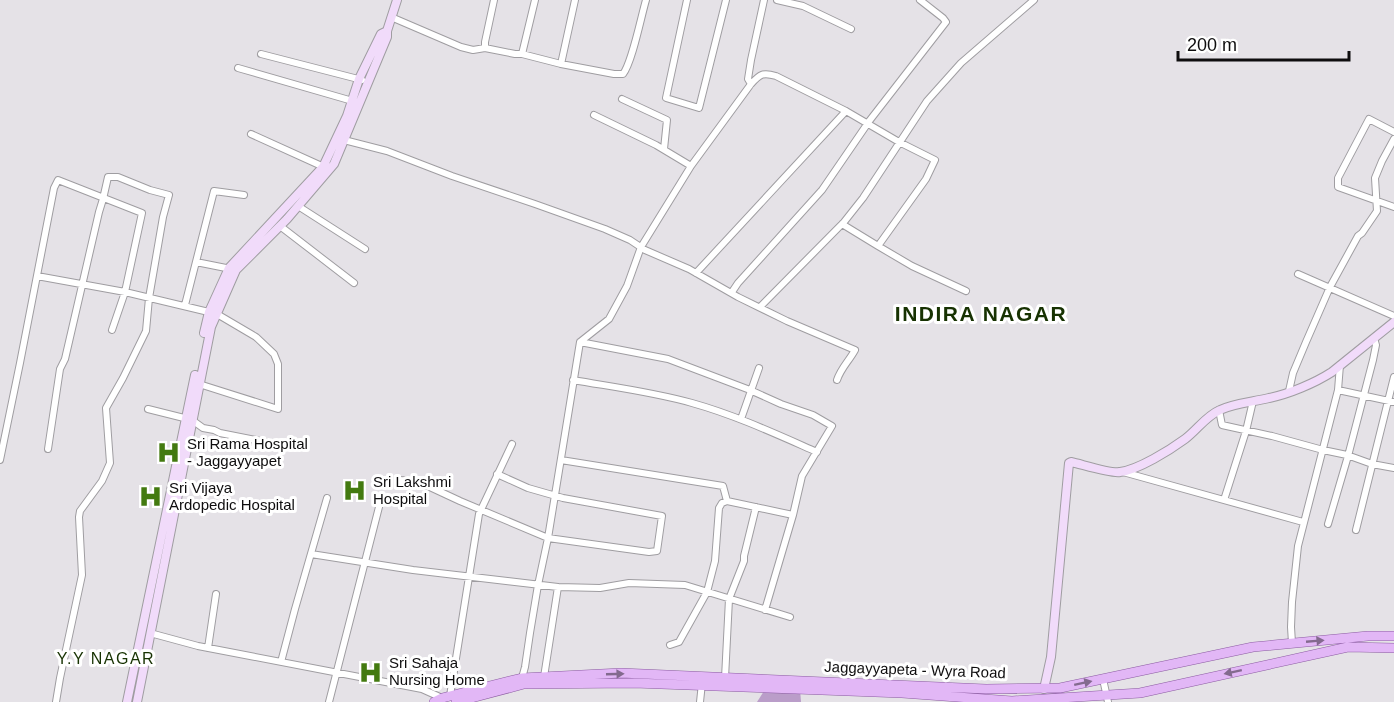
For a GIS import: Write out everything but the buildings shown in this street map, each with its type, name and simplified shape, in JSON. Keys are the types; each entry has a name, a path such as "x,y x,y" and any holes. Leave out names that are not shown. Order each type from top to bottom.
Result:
{"main road":[{"path":"232,269 280,226 326,168 347,116 369,82 387,38 397,0"},
{"path":"127,702 213,313 232,269 326,168 334,164 356,103 359,79 381,34 387,31"},
{"path":"137,702 189,419 200,384 213,313"},
{"path":"1044,688 1051,657 1068,465 1071,462 1113,472 1122,472 1132,468 1165,452 1186,438 1219,410 1270,398 1322,378 1374,338 1390,330 1394,322"},
{"name":"Jaggayyapeta - Wyra Road","path":"446,700 522,678 621,673 702,681 725,678 986,697 1025,689 1059,688 1253,647 1368,636 1394,636"},
{"path":"446,700 524,684 702,681 986,697 1012,701 1108,698 1348,647 1394,648"}],"street":[{"path":"485,48 494,0"},
{"path":"522,54 535,0"},
{"path":"561,64 575,0"},
{"path":"391,17 473,50 485,48 623,74 626,72 646,0"},
{"path":"687,0 666,98 699,108 726,0"},
{"path":"751,84 748,79 764,0"},
{"path":"777,0 803,6 851,29"},
{"path":"732,292 822,190 867,124 946,22 920,0"},
{"path":"760,307 842,224 863,198 927,101 962,63 1034,0"},
{"path":"261,54 369,82"},
{"path":"238,68 356,103"},
{"path":"522,678 548,538 580,342 609,319 627,286 641,247 691,166 751,84 761,74 768,74 846,111 935,160 926,179 878,246"},
{"path":"622,99 667,120 664,149"},
{"path":"696,273 846,111"},
{"path":"594,115 664,149 691,166"},
{"path":"1394,132 1370,119 1338,178 1338,187 1394,207"},
{"path":"250,134 326,168"},
{"path":"1289,391 1293,373 1330,287 1358,236 1377,211 1375,178 1394,139"},
{"path":"344,140 387,151 630,240 787,321 855,350 840,370 837,380"},
{"path":"48,449 60,369 65,359 108,177 118,177 169,195 149,298 146,331 106,408 110,463 102,480 80,511 82,575 56,702"},
{"path":"0,460 54,188 58,180 142,213 125,292 112,330"},
{"path":"185,305 214,191 244,195"},
{"path":"298,206 365,249"},
{"path":"842,224 912,266 966,291"},
{"path":"280,226 354,283"},
{"path":"196,262 232,269"},
{"path":"1298,274 1394,316"},
{"path":"37,276 125,292 213,313 256,337 274,354 278,364 278,409 200,384"},
{"path":"1328,524 1364,395 1376,345 1374,338"},
{"path":"580,342 668,359 813,415 832,426 802,476 765,610"},
{"path":"1292,643 1293,591 1298,546 1338,390 1340,365"},
{"path":"741,419 759,368"},
{"path":"1356,530 1372,464 1391,401 1394,377"},
{"path":"573,380 667,396 693,403 741,419 818,452"},
{"path":"1338,390 1391,401"},
{"path":"1224,500 1253,401"},
{"path":"148,409 189,419 203,428 220,433 285,446"},
{"path":"1219,410 1222,425 1394,468"},
{"path":"150,633 208,648 422,688 446,700 479,514 512,444"},
{"path":"561,460 723,486 727,501"},
{"path":"1122,472 1303,522"},
{"path":"399,480 417,480 548,538 639,551 657,551 662,516 555,496 528,488 497,474"},
{"path":"281,662 327,498"},
{"path":"670,645 679,642 707,592 715,561 719,508 722,503 727,501 793,514"},
{"path":"329,702 379,507"},
{"path":"725,678 729,599 744,561 756,507"},
{"path":"311,554 469,577 558,587 600,588 629,583 685,585 790,617"},
{"path":"544,677 558,587"},
{"path":"208,648 216,594"},
{"path":"1103,679 1108,698"},
{"path":"700,702 702,681"},
{"path":"1025,689 1025,701"}],"shaded area":[{"path":"766,688 800,689 801,702 757,702"}],"place":[{"name":"Sri Rama Hospital - Jaggayyapet","path":"169,453"},
{"name":"Sri Lakshmi Hospital","path":"355,491"},
{"name":"Sri Vijaya Ardopedic Hospital","path":"151,497"},
{"name":"Sri Sahaja Nursing Home","path":"371,672"}],"district":[{"name":"INDIRA NAGAR","path":"981,314"},
{"name":"Y.Y NAGAR","path":"106,658"}]}
